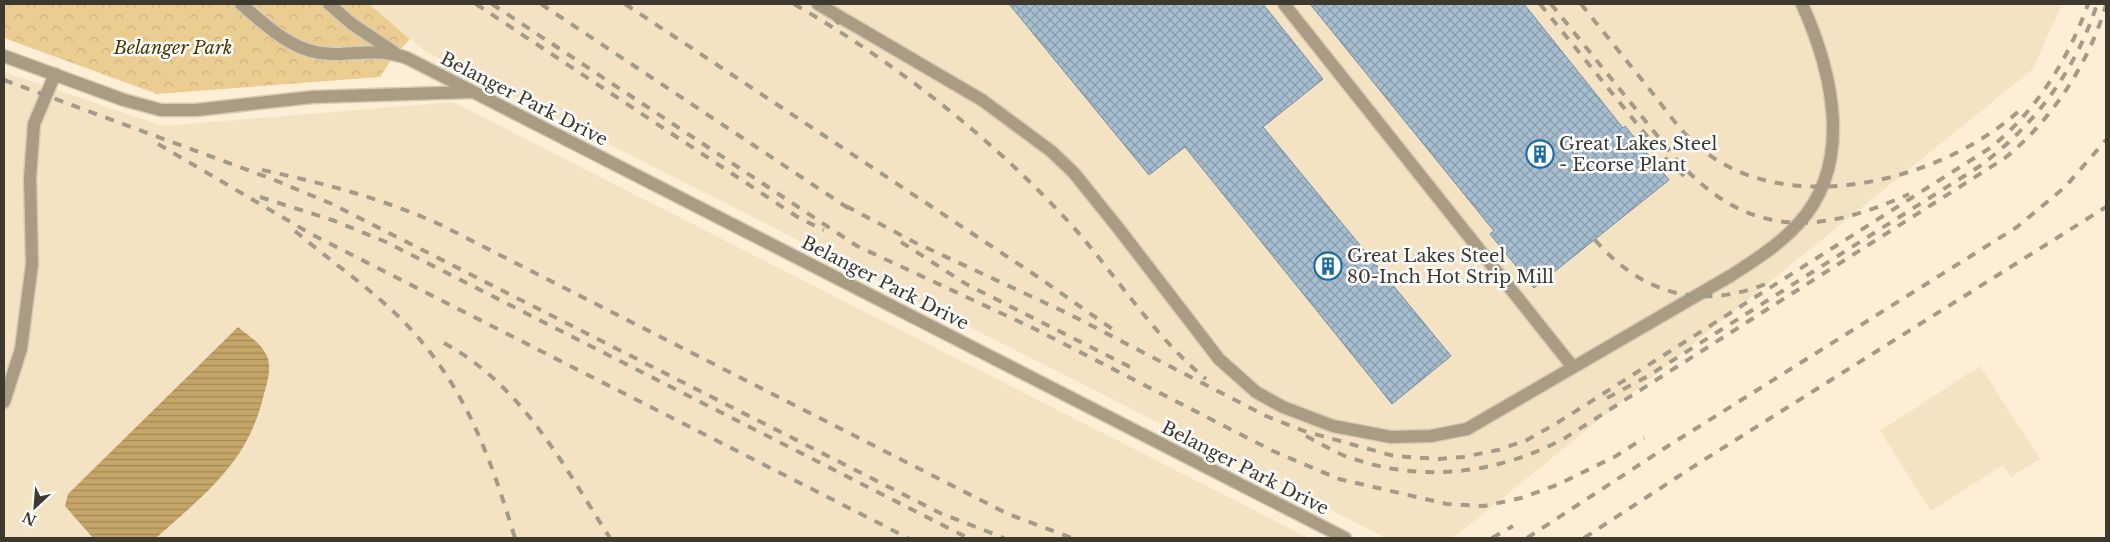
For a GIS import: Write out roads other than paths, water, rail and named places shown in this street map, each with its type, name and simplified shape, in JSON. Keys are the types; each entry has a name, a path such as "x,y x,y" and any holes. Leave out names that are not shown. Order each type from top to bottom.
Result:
{"street":[{"path":"241,4 286,41 300,48 318,53 371,51 406,58"},
{"path":"329,4 352,24 406,58"},
{"path":"818,4 982,100 1052,151 1074,173 1118,228 1218,360 1256,392 1283,407 1332,426 1366,434 1391,437 1431,436 1467,429 1757,259 1780,242 1807,214 1825,177 1831,153 1834,118 1819,49 1802,4"},
{"path":"1284,4 1572,366"},
{"path":"4,56 142,106 178,112 313,97 473,92"},
{"name":"Belanger Park Drive","path":"406,58 1345,538"},
{"path":"4,402 21,349 32,264 30,178 34,124 55,74"}],"railway":[{"path":"476,4 799,218 824,230"},
{"path":"492,4 857,246 1035,329 1273,451 1339,479 1447,504 1484,506 1521,498 1557,485 1616,456 1644,438"},
{"path":"541,4 851,210"},
{"path":"625,4 1038,277 1118,333"},
{"path":"794,4 868,50 903,75 938,101 1004,158 1066,219 1150,322 1186,361 1206,379"},
{"path":"821,4 844,29"},
{"path":"1540,4 1663,156 1684,176"},
{"path":"1551,4 1676,159 1703,185 1729,204 1757,216 1785,222 1814,222 1844,217 1875,208 1909,194"},
{"path":"1581,4 1687,136 1699,147 1735,170 1776,183 1820,187 1865,183 1910,172 1952,155 1990,133 2022,108"},
{"path":"846,206 914,242 1067,313 1266,416 1304,431 1394,456 1439,459 1463,457 1498,450 1527,440 1557,423 1990,148 2022,118 2049,83 2071,44 2088,4"},
{"path":"1607,398 1648,376 1980,166 2000,150 2036,114 2065,73 2078,51 2097,4"},
{"path":"1306,436 1354,459 1408,471 1435,472 1462,471 1515,459 1565,438 2005,158 2038,126 2067,89 2090,48 2106,5"},
{"path":"4,80 272,179 332,204 940,513 1004,538"},
{"path":"1527,538 1668,446 2017,227 2065,187 2106,140"},
{"path":"158,144 311,234 908,538"},
{"path":"262,170 352,192 395,206 439,224 1008,514 1072,538"},
{"path":"260,197 335,221 386,242 968,538"},
{"path":"1584,538 1699,463 2106,207"},
{"path":"295,231 398,316 421,340 440,366 457,392 484,447 515,538"},
{"path":"1595,240 1632,273 1652,285 1674,292 1696,296 1719,296 1768,283"},
{"path":"901,242 966,284 1132,368"},
{"path":"444,343 472,361 497,381 519,404 558,456 610,538"},
{"path":"1492,538 1513,526"}],"place":[{"name":"Great Lakes Steel - Ecorse Plant","path":"1540,154"},
{"name":"Great Lakes Steel 80-Inch Hot Strip Mill","path":"1328,266"}],"park label":[{"name":"Belanger Park","path":"173,48"}]}
